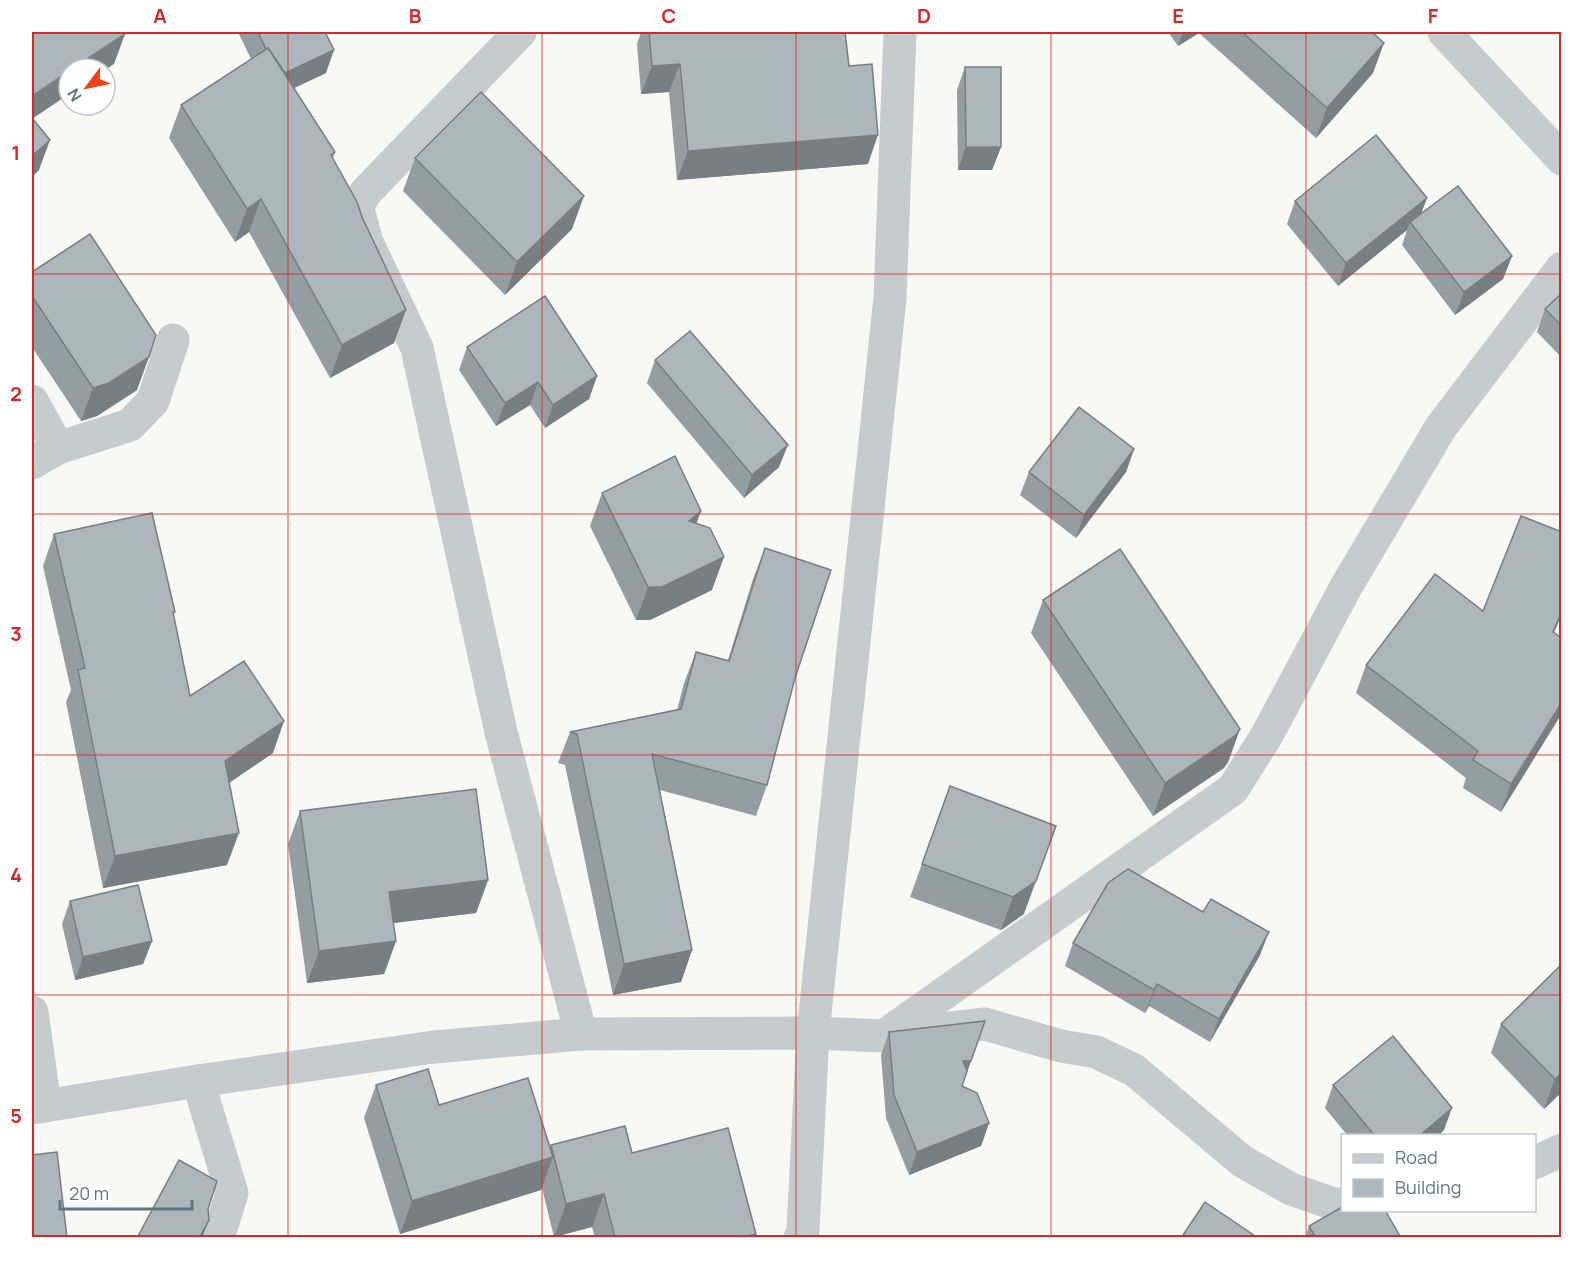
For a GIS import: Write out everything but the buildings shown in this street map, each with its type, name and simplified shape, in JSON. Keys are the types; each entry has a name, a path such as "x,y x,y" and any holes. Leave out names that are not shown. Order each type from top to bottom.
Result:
{"street":[{"path":"520,32 366,192 357,206 367,242 417,348 501,732 581,1034"},
{"path":"804,1235 813,1033 890,298 900,32"},
{"path":"1444,32 1562,159"},
{"path":"884,1036 1233,789 1268,735 1347,585 1441,427 1562,268"},
{"path":"32,401 45,456 130,425 153,401 173,340"},
{"path":"32,1012 38,1107 434,1047 581,1034 813,1033 884,1036 985,1024 1062,1046 1096,1052 1134,1070 1242,1161 1291,1189 1334,1204 1341,1204"},
{"path":"198,1081 232,1193 218,1238"},
{"path":"1536,1162 1562,1150"}]}
